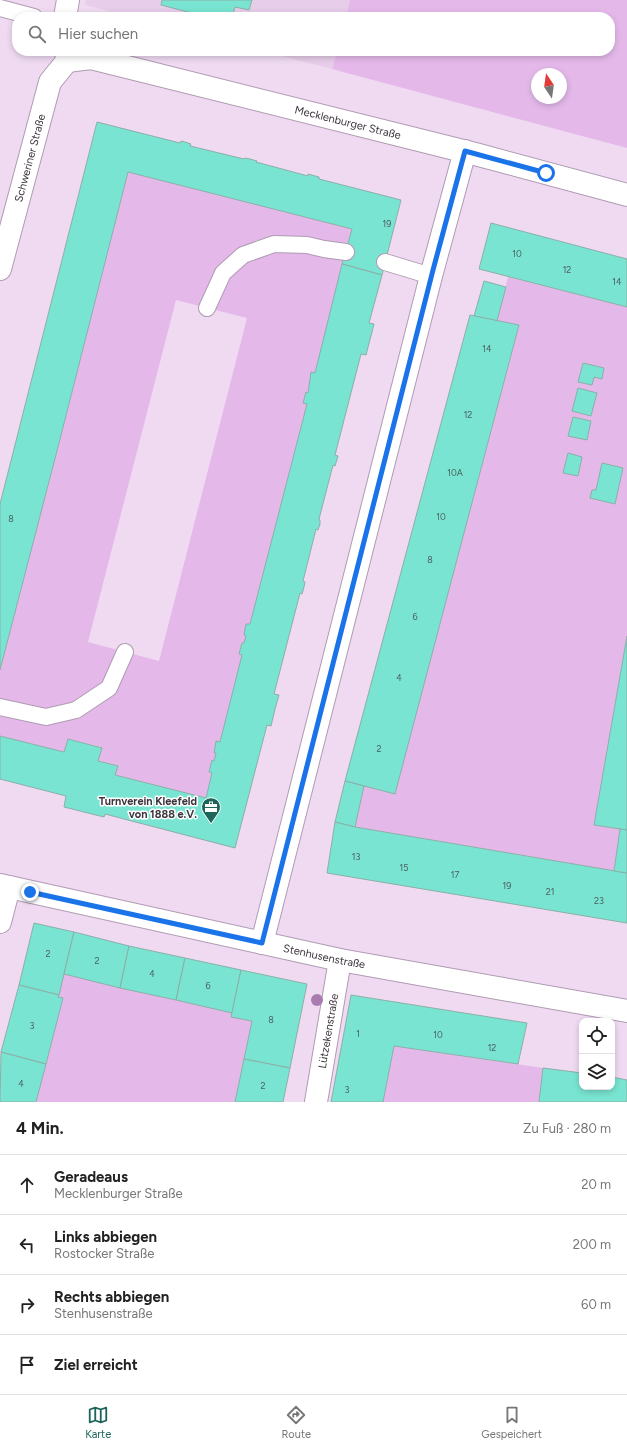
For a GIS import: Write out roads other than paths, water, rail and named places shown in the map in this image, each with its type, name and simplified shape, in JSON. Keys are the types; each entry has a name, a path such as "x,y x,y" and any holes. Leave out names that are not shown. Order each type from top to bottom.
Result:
{"street":[{"path":"65,12 68,0"},
{"name":"Mecklenburger Straße","path":"67,56 91,58 465,151 627,195"},
{"name":"Schweriner Straße","path":"0,269 50,82 67,56"},
{"path":"262,943 431,276 465,151"},
{"path":"0,922 4,886"},
{"name":"Stenhusenstraße","path":"4,886 340,960 627,1011"},
{"name":"Lützekenstraße","path":"316,1102 340,960"}],"lane":[{"path":"0,8 15,12"},
{"path":"207,308 223,273 243,255 274,244 307,245 346,252"},
{"path":"385,262 431,276"},
{"path":"0,706 46,717 76,710 109,688 125,652"}],"place":[{"name":"Turnverein Kleefeld von 1888 e.V.","path":"211,824"}]}
